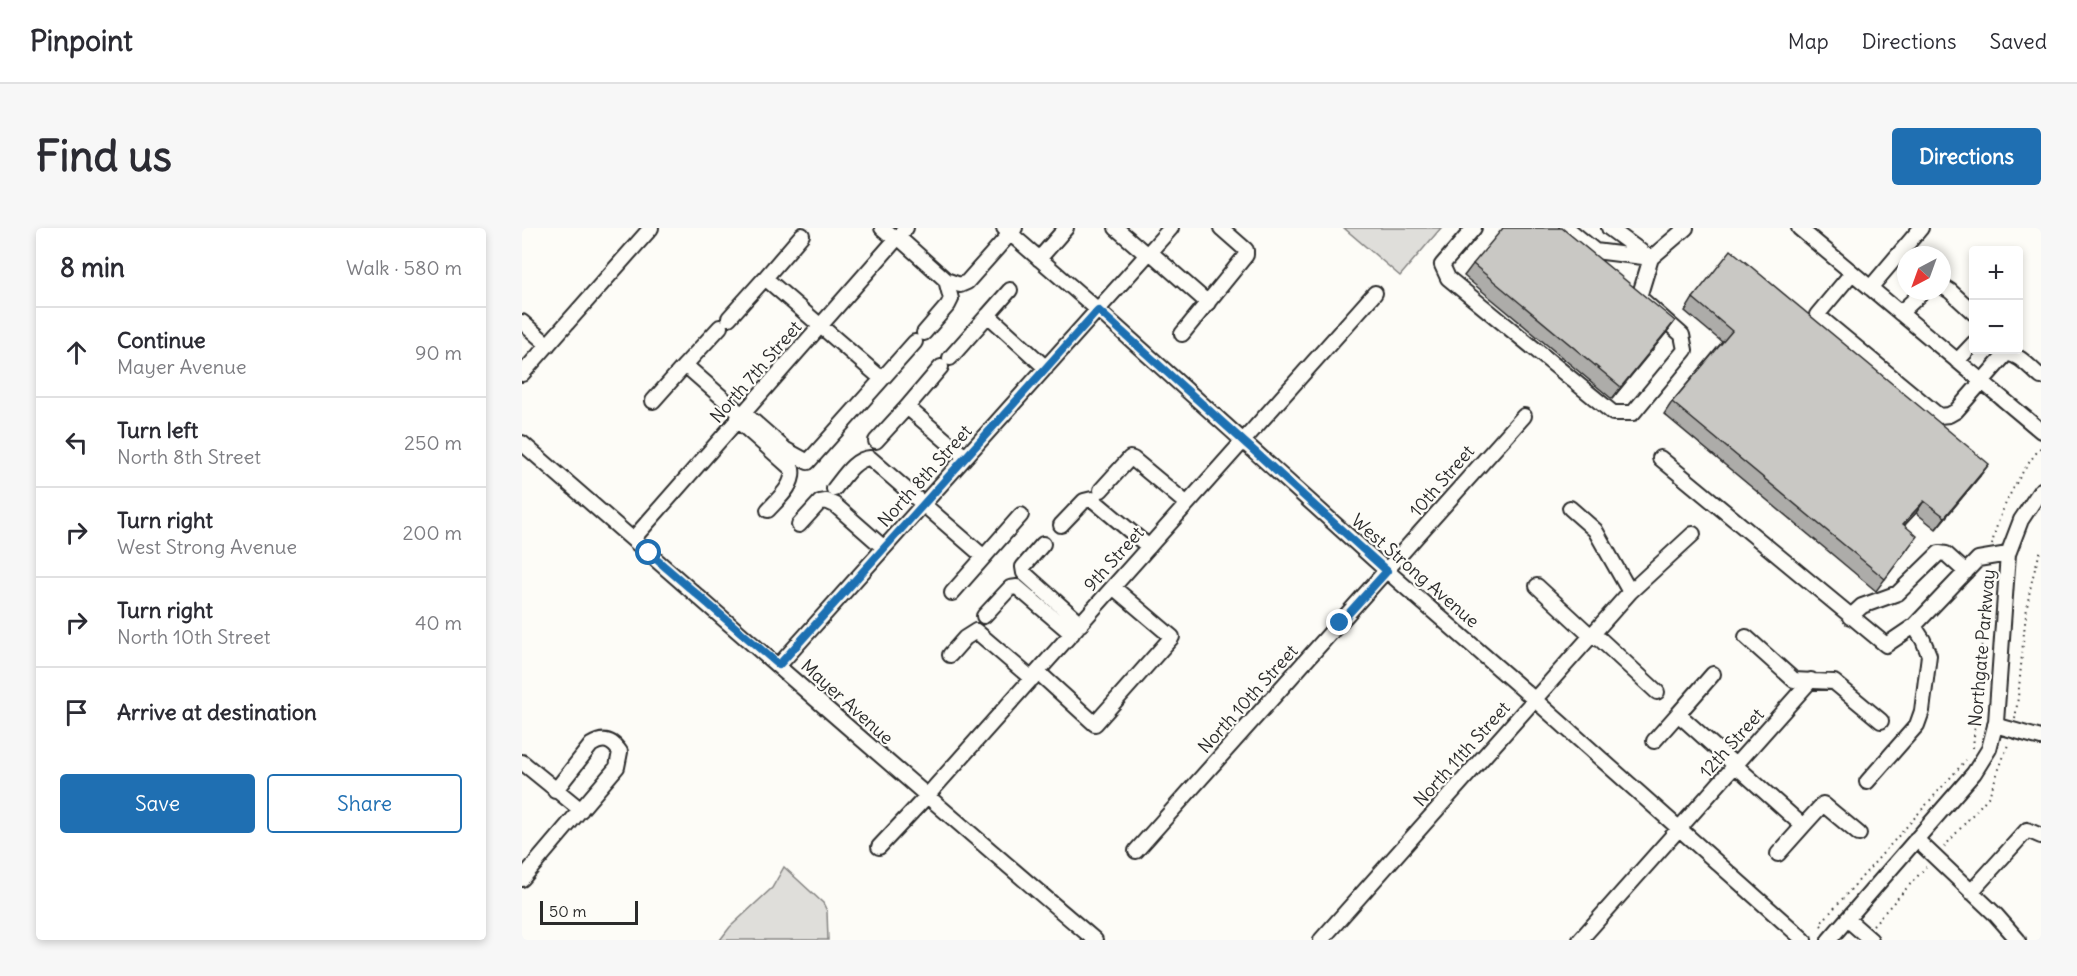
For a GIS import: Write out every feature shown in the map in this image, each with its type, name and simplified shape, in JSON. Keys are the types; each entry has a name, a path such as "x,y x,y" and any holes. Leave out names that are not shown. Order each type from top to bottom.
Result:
{"street":[{"path":"522,374 651,228"},
{"path":"882,228 900,235 946,280 964,285 1010,230"},
{"path":"1039,259 1066,228"},
{"path":"1116,228 1208,303"},
{"name":"North 8th Street","path":"779,665 1172,228"},
{"path":"1182,334 1246,255 1246,249 1221,228"},
{"path":"1474,228 1442,265 1448,278 1613,413 1632,413 1685,350 1682,335 1639,297 1652,258 1686,228"},
{"path":"1567,228 1594,251 1652,258"},
{"path":"1609,228 1652,258"},
{"path":"1799,228 2041,431"},
{"path":"1870,288 1921,228"},
{"name":"West Strong Avenue","path":"1010,230 1039,259 1387,571 1804,940"},
{"path":"653,401 806,231"},
{"name":"North 7th Street","path":"633,539 900,235"},
{"path":"1852,273 1817,315 1939,416 1949,415 1956,411 2006,354 2012,354 2041,377"},
{"path":"765,278 882,379"},
{"path":"741,416 786,450 808,462 948,305 951,298 946,280"},
{"path":"876,441 1010,290"},
{"path":"1951,292 1969,308"},
{"name":"9th Street","path":"879,847 1375,293"},
{"path":"1900,313 1914,300"},
{"path":"988,315 1046,368"},
{"path":"522,322 548,345"},
{"path":"1958,361 1969,349"},
{"path":"685,365 741,416 792,469 794,476 789,485 768,510"},
{"path":"907,407 966,458"},
{"name":"10th Street","path":"1387,571 1524,416"},
{"name":"Mayer Avenue","path":"522,442 779,665 926,797 1095,940"},
{"path":"834,489 856,464 862,459 870,458 984,557"},
{"path":"1101,490 1130,458 1187,504"},
{"path":"1660,458 1886,645 1914,626 1978,559 2008,554"},
{"name":"Northgate Parkway","path":"1831,938 1974,773 1989,749 1995,725 2008,554 2021,520 2041,490"},
{"path":"1061,525 1084,501 1092,499 1149,547"},
{"path":"799,525 820,502 826,501 835,505 884,548"},
{"path":"1570,508 1595,530 1630,592"},
{"path":"952,593 1022,515"},
{"name":"North 11th Street","path":"1321,940 1630,592 1693,534"},
{"path":"1043,544 1023,567 1024,573 1076,629"},
{"path":"1852,619 1862,606 1898,593 1939,553 1946,554 1966,572"},
{"name":"North 10th Street","path":"1136,851 1387,571"},
{"path":"1537,586 1591,636 1601,640 1657,692"},
{"path":"984,616 1010,588 1017,587 1076,629"},
{"path":"950,655 965,638 976,631 1095,724 1172,637 1113,587"},
{"path":"1867,782 1917,725 1922,711 1929,655 1914,626"},
{"path":"1746,637 1794,680 1834,682 1881,721"},
{"path":"1654,741 1713,674"},
{"name":"12th Street","path":"1580,940 1811,680"},
{"path":"1678,714 1803,826"},
{"path":"1995,725 2041,738"},
{"path":"522,879 617,767 620,752 614,743 604,740 591,745 555,790"},
{"path":"522,762 581,810"},
{"path":"1778,854 1823,804 1858,834"},
{"path":"1971,892 2027,830 2041,836"},
{"path":"1916,839 1996,915 2018,940"},
{"path":"1847,919 1871,940"}],"path":[{"path":"1973,750 1990,557 1994,537 2002,514 2023,472 2041,447"},
{"path":"1831,938 1820,924 1967,758"}],"shaded area":[{"path":"1344,228 1441,228 1400,276"},
{"path":"784,867 823,903 827,911 828,940 720,940 730,927 772,888"}],"building":[{"path":"1503,228 1562,228 1675,321 1621,387 1473,264"},
{"path":"1731,250 1989,464 1945,517 1924,501 1903,524 1917,536 1885,579 1672,402 1732,331 1693,298"}],"route":[{"path":"649,553 779,665 1098,310 1387,571 1340,623"}]}
